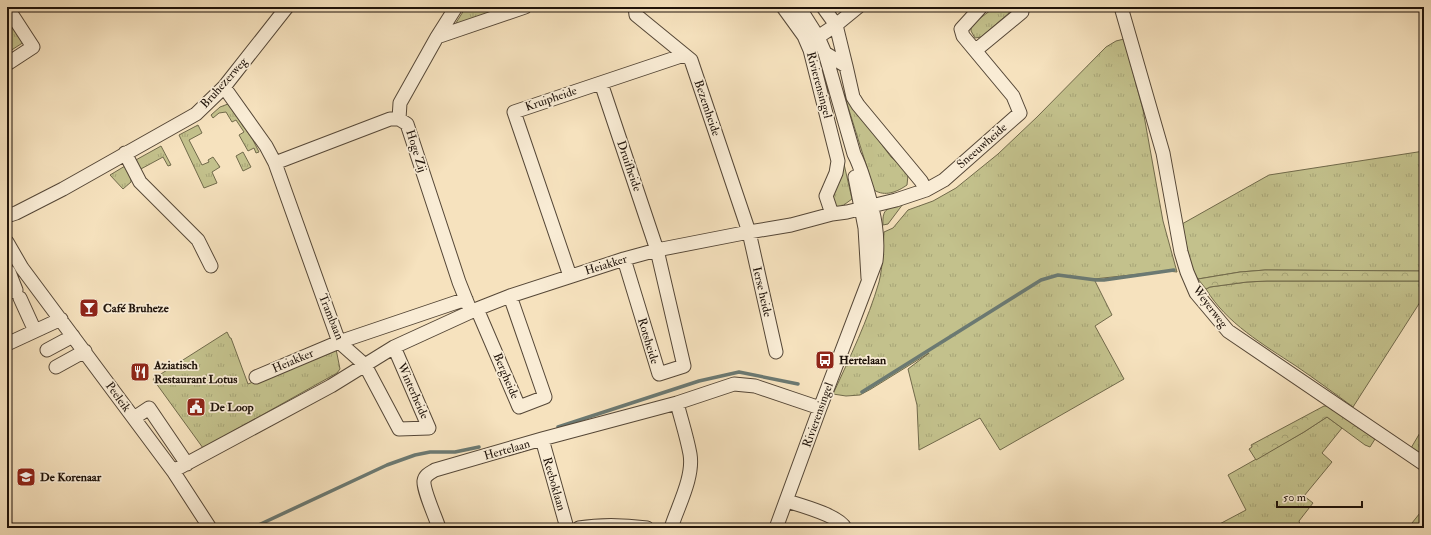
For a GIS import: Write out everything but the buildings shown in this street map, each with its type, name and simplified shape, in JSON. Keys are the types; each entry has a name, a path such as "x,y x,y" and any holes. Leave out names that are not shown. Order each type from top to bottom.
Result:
{"street":[{"path":"7,7 33,47 7,64"},
{"name":"Bruhezerweg","path":"7,216 16,213 56,192 196,114 224,87 286,7"},
{"path":"398,119 400,103 437,37 456,7"},
{"path":"437,37 525,7"},
{"name":"Bezemheide","path":"635,7 636,15 691,60 749,232"},
{"name":"Rivierensingel","path":"783,7 804,36 810,50 838,161 836,173 826,196 828,206 832,214"},
{"name":"Rivierensingel","path":"776,528 876,261 878,244 877,228 867,207 859,164 854,154 825,53 809,21 799,7"},
{"path":"809,21 811,7"},
{"path":"823,7 836,25 853,97 921,181 926,190"},
{"path":"818,37 858,7"},
{"name":"Sneeuwheide","path":"867,207 896,200 926,190 944,180 1020,113 1013,96 964,36 961,29 982,7"},
{"path":"976,50 1022,12 1022,7"},
{"name":"Weyerweg","path":"1121,7 1163,153 1183,258 1196,293 1228,331 1424,464"},
{"name":"Rivierensingel","path":"825,53 846,66"},
{"name":"Kruipheide","path":"570,276 514,112 684,54"},
{"name":"Druifheide","path":"601,83 657,250"},
{"name":"Trambaan","path":"224,87 266,146 275,163 339,342 365,365"},
{"name":"Hoge Zij","path":"275,163 390,120 398,119 406,124 466,299 474,311"},
{"path":"125,153 140,182 198,240 211,266"},
{"name":"Heiakker","path":"365,365 394,347 510,296 624,259 657,250 791,225 832,214 867,207"},
{"name":"Ierse heide","path":"749,232 776,352"},
{"name":"Peeleik","path":"7,242 22,268 61,318 173,471 210,528"},
{"name":"Rotsheide","path":"624,259 659,374 684,366 657,250"},
{"path":"7,293 16,290 8,273 22,268"},
{"path":"49,304 52,289"},
{"name":"Bergheide","path":"474,311 519,407 545,397 510,296"},
{"path":"20,298 34,331"},
{"name":"Heiakker","path":"256,377 339,342 466,299"},
{"path":"7,344 61,318"},
{"path":"47,350 73,336"},
{"name":"Winterheide","path":"365,365 400,429 429,428 394,347"},
{"path":"56,367 85,351"},
{"path":"173,471 331,386 365,365"},
{"name":"Hertelaan","path":"439,528 425,486 426,477 435,470 677,403 734,384 755,386 820,408"},
{"path":"671,528 688,481 690,468 690,454 677,403"},
{"path":"134,418 149,408 187,464"},
{"name":"Reeboklaan","path":"542,440 567,528"},
{"path":"787,501 835,518 843,523 845,528"},
{"path":"579,528 622,525 648,528"}],"green space":[{"path":"466,7 508,7 454,26"},
{"path":"995,7 1011,8 1009,13 981,37 975,38 971,31 971,25"},
{"path":"7,12 24,42 7,53"},
{"path":"1124,39 1143,110 1163,221 1177,272 1167,271 1094,279 1112,315 1095,326 1124,379 1000,450 980,418 919,450 917,405 908,369 929,353 860,395 846,396 833,394 875,296 883,257 884,232 893,228 908,210 933,201 956,188 998,154 1106,47 1116,41"},
{"path":"844,94 891,157 908,175 907,185 891,193 882,193 874,190"},
{"path":"228,104 253,140 259,152 256,153 254,148 248,151 239,135 244,132 236,120 232,122 226,112 219,113 213,118 211,115 220,107"},
{"path":"198,125 202,133 189,140 202,165 209,162 208,160 213,157 220,167 212,172 217,183 204,188 179,135"},
{"path":"161,146 171,165 168,166 163,157 139,170 134,161"},
{"path":"1424,151 1424,271 1265,270 1240,272 1198,279 1191,267 1182,224 1269,175"},
{"path":"243,152 251,167 243,171 236,156"},
{"path":"844,164 852,199 841,207 834,207 832,204 833,199"},
{"path":"125,166 131,177 131,182 123,189 110,175"},
{"path":"903,204 888,224 883,225 885,212 890,208"},
{"path":"1265,270 1424,271 1424,281 1267,281 1247,282 1210,287 1206,289 1198,279 1240,272"},
{"path":"1424,281 1424,296 1353,407 1246,332 1224,312 1206,289 1210,287 1247,282"},
{"path":"227,332 231,338 248,384 336,349 340,369 337,373 203,448 153,379"},
{"path":"1324,406 1328,406 1375,439 1370,447 1365,445 1327,417 1256,460 1249,449 1252,447 1251,445"},
{"path":"1327,417 1342,428 1322,453 1332,462 1304,496 1313,503 1299,521 1301,528 1212,528 1246,510 1228,475 1304,432"},
{"path":"1424,426 1424,458 1411,448"},
{"path":"1424,508 1424,528 1408,528"}],"waterway":[{"path":"862,392 1041,280 1058,275 1104,280 1174,270"},
{"path":"558,427 699,381 739,372 798,384"},
{"path":"252,528 387,465 415,455 430,452 455,452 479,447"}],"place":[{"name":"Café Bruheze","path":"89,308"},
{"name":"Hertelaan","path":"825,360"},
{"name":"Aziatisch Restaurant Lotus","path":"140,372"},
{"name":"De Loop","path":"196,407"},
{"name":"De Korenaar","path":"26,477"}]}
